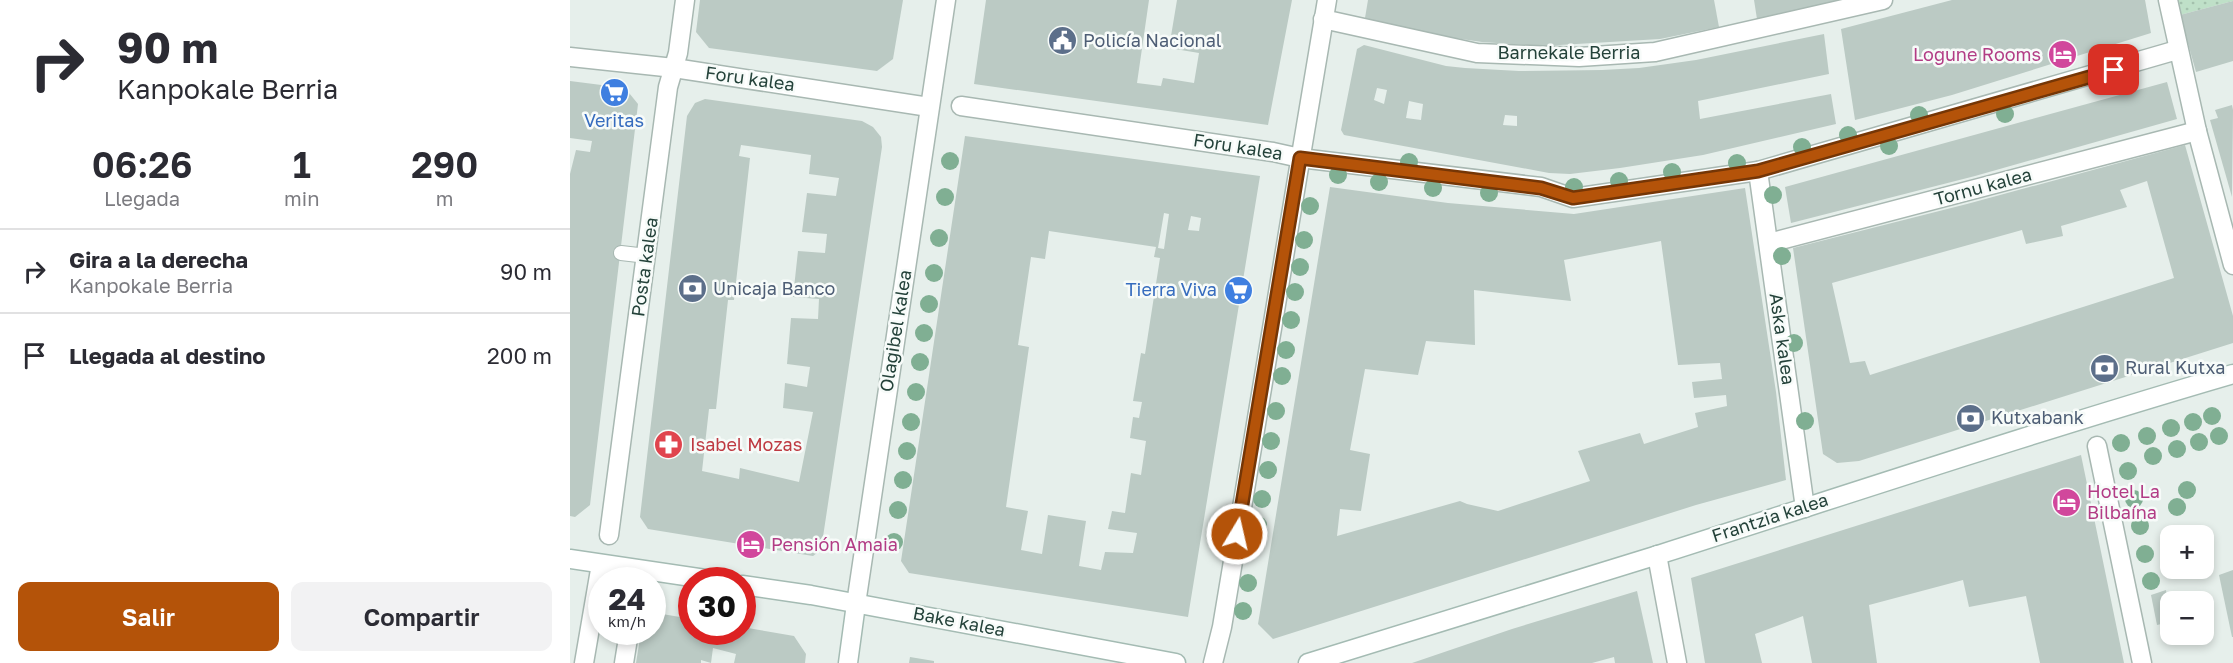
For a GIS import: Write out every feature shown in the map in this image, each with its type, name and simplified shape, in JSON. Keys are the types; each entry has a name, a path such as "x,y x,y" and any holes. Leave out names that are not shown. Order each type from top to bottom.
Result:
{"street":[{"name":"Posta kalea","path":"609,535 668,87 674,68 685,0"},
{"name":"Olagibel kalea","path":"848,663 946,0"},
{"path":"1213,663 1222,627 1327,0"},
{"name":"Barnekale Berria","path":"1323,19 1477,53 1580,57 1655,52 1883,0"},
{"path":"2168,0 2177,50 2233,265"},
{"name":"Foru kalea","path":"961,106 1274,152 1300,158 1541,188 1573,198 1758,171 2177,50"},
{"name":"Foru kalea","path":"570,57 674,68 929,106"},
{"name":"Tornu kalea","path":"1769,243 2197,131"},
{"name":"Aska kalea","path":"1758,171 1805,508"},
{"name":"Frantzia kalea","path":"1308,663 1657,555 1851,491 2139,401 2233,374"},
{"path":"2097,446 2142,663"},
{"path":"1657,555 1677,663"},
{"path":"570,559 678,575"},
{"path":"584,663 601,564"},
{"name":"Bake kalea","path":"756,587 1176,663"},
{"path":"624,663 627,645"}],"lane":[{"path":"621,253 647,256"}],"green space":[{"path":"2178,0 2233,0 2233,1 2180,15"}],"building":[{"path":"700,0 903,0 893,59 877,71 709,48 696,32"},
{"path":"986,0 1149,0 1137,83 1161,86 1163,78 1194,83 1199,53 1169,48 1177,0 1292,0 1268,125 974,84"},
{"path":"1368,0 1714,0 1719,27 1660,39 1543,46 1482,42 1434,35 1365,18"},
{"path":"1754,0 1840,0 1840,1 1757,19"},
{"path":"1952,0 2145,0 2151,33 1952,95 1855,120 1841,29"},
{"path":"2233,1 2233,61 2196,72 2180,15"},
{"path":"1824,34 1829,74 1698,101 1700,119 1831,94 1836,124 1703,155 1570,174 1549,173 1344,135 1341,130 1357,49 1364,45 1446,66 1519,71 1639,68 1696,60","holes":["1377,88 1387,90 1384,104 1374,100","1409,101 1423,104 1421,120 1406,118","1505,115 1517,116 1517,126 1503,125"]},
{"path":"570,81 625,88 638,104 590,505 575,517 570,516 570,174 576,150 590,152 592,141 570,138"},
{"path":"2167,82 2177,119 1975,176 1791,223 1785,187"},
{"path":"705,99 862,121 873,127 881,137 882,147 821,550 813,556 648,529 640,517 687,116 695,103","holes":["741,145 811,155 809,174 839,178 836,196 807,193 802,232 827,234 825,253 798,251 793,297 819,299 818,319 791,318 787,364 810,367 807,387 785,383 783,408 813,412 799,482 740,468 739,479 702,471 709,409 716,409 728,300 734,300 750,158 739,156"]},
{"path":"2232,105 2232,197 2210,120 2218,118 2215,110"},
{"path":"965,136 1260,176 1188,617 909,573 901,561","holes":["1164,213 1169,214 1164,249 1158,248","1191,216 1201,218 1199,231 1188,230","1049,231 1156,247 1154,257 1160,258 1145,354 1141,353 1133,401 1142,402 1139,418 1133,417 1130,438 1146,441 1141,475 1131,473 1125,513 1112,511 1108,529 1137,533 1133,553 1105,552 1101,570 1079,566 1086,521 1048,515 1042,554 1021,550 1028,511 1006,507 1029,347 1018,345 1031,257 1045,259"]},
{"path":"2185,145 2233,316 2233,343 1859,461 1837,463 1823,454 1793,248","holes":["2147,181 2174,278 1870,375 1865,361 1850,363 1832,283 2022,230 2026,244 2063,236 2061,226 2127,207 2120,190"]},
{"path":"1330,187 1448,203 1574,214 1745,188 1776,392 1786,480 1696,505 1273,639 1258,624","holes":["1661,241 1678,365 1720,363 1722,379 1692,382 1694,398 1726,395 1727,406 1695,413 1698,427 1644,444 1640,433 1578,451 1590,481 1498,511 1460,501 1337,536 1340,509 1361,511 1370,454 1350,450 1365,369 1418,375 1426,341 1475,345 1474,290 1571,301 1564,260"]},
{"path":"2081,455 2124,663 2040,663 2026,596 1969,607 1963,580 1869,605 1877,663 1812,663 1803,616 1755,634 1762,663 1705,663 1691,578"},
{"path":"2233,570 2233,637 2232,637 2219,575"},
{"path":"1637,591 1653,663 1615,663 1614,657 1592,663 1412,663 1512,629"},
{"path":"2160,592 2160,624 2157,625 2151,595"},
{"path":"666,615 678,617 678,645 756,645 756,629 794,636 806,654 805,663 734,663 736,654 713,648 711,663 701,660 701,663 636,663 639,645 666,645"},
{"path":"910,657 934,661 934,663 909,663"}],"place":[{"name":"Policía Nacional","path":"1062,41"},
{"name":"Logune Rooms","path":"2062,55"},
{"name":"Veritas","path":"614,92"},
{"name":"Unicaja Banco","path":"692,289"},
{"name":"Tierra Viva","path":"1238,290"},
{"name":"Rural Kutxa","path":"2104,368"},
{"name":"Kutxabank","path":"1970,418"},
{"name":"Isabel Mozas","path":"669,445"},
{"name":"Hotel La Bilbaína","path":"2066,502"},
{"name":"Pensión Amaia","path":"750,545"}],"route":[{"path":"1237,534 1300,158 1541,188 1573,198 1758,171 2114,70"}]}
